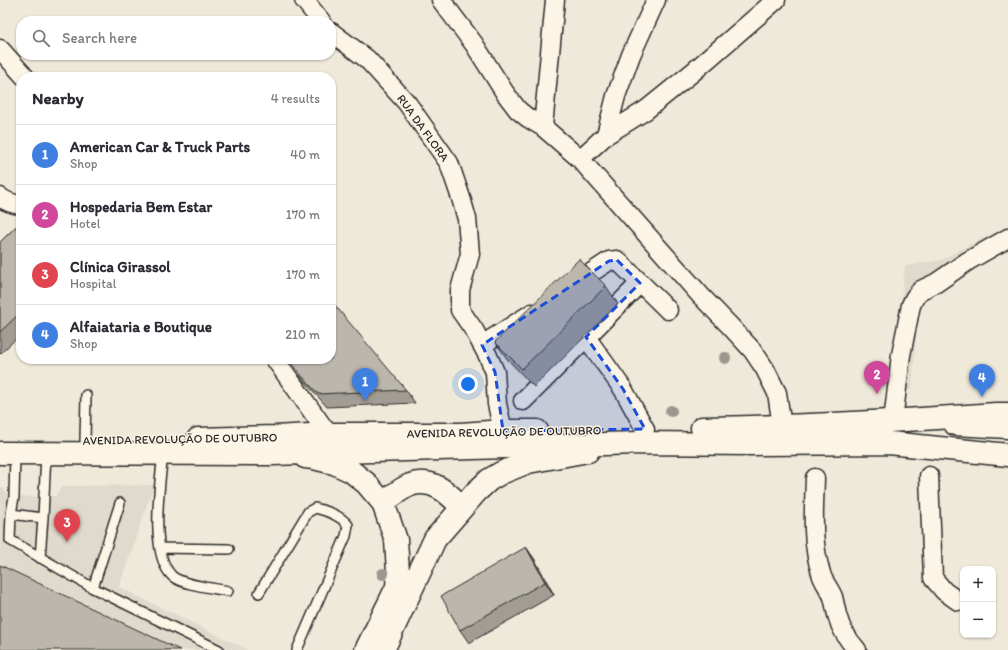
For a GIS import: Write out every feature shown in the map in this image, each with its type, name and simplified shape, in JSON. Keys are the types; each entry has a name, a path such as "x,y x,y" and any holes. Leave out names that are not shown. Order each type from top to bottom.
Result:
{"main road":[{"path":"893,421 1008,414"},
{"name":"AVENIDA REVOLUÇÃO DE OUTUBRO","path":"5,448 46,453 272,454 642,436 782,426 893,421 1008,427"},
{"name":"AVENIDA REVOLUÇÃO DE OUTUBRO","path":"5,448 85,441 275,437 328,434 461,434 502,431 642,436 750,444 889,443 1008,448"},
{"path":"383,650 435,539 462,507 489,480 501,473 528,462 642,436"},
{"name":"AVENIDA REVOLUÇÃO DE OUTUBRO","path":"889,443 1008,455"},
{"path":"272,454 314,458 334,463 351,471 366,483 383,503 396,540 398,572 397,587 366,650"},
{"path":"383,503 409,486 419,483 439,487 462,507"}],"street":[{"path":"304,0 317,16"},
{"path":"441,0 474,44 505,93 518,110 543,127 580,159 701,296 752,350 765,369 777,393 782,426"},
{"path":"543,127 554,0"},
{"path":"606,135 619,89 631,56 656,0"},
{"path":"580,159 606,135 646,110 693,72 776,0"},
{"name":"RUA DA FLORA","path":"336,36 367,59 407,103 449,163 468,219 470,254 460,290 460,310 474,330 495,372 497,404 502,431"},
{"path":"0,49 20,72"},
{"path":"0,196 5,201 16,204"},
{"path":"893,421 901,355 911,305 915,297 921,290 936,283 968,261 1008,238"},
{"path":"482,346 609,261 617,260 668,310"},
{"path":"523,401 640,283"},
{"path":"586,337 623,389 642,436"},
{"path":"279,364 328,434"},
{"path":"930,476 933,578 944,591 958,601"},
{"path":"815,478 814,518 816,549 821,573 832,596 838,620 857,650"}],"lane":[{"path":"85,441 86,395"},
{"path":"5,448 14,497 11,514 10,540 93,588 219,650"},
{"path":"40,558 46,453"},
{"path":"163,453 158,519 160,548 165,567 172,576 182,582 228,591"},
{"path":"93,588 120,503"},
{"path":"259,593 308,512 315,508 343,518 348,525 346,536 296,650"},
{"path":"11,514 43,518"},
{"path":"160,548 229,549"}],"highlighted area":[{"path":"617,260 640,283 586,337 623,389 645,429 503,431 495,372 482,345 609,261"}],"shaded area":[{"path":"1008,226 1008,240 925,285 918,305 912,390 891,388 905,266 941,260"},
{"path":"154,485 119,587 248,650 0,650 0,487 2,487 9,496 14,497 55,496 62,486"}],"building":[{"path":"16,227 16,317 0,332 0,242"},
{"path":"579,259 606,286 522,369 495,342"},
{"path":"336,307 406,390 318,394 291,364 336,364"},
{"path":"526,547 545,582 460,630 441,596"},
{"path":"0,565 180,650 0,650"}],"place":[{"name":"Hospedaria Bem Estar","path":"877,394"},
{"name":"Alfaiataria e Boutique","path":"982,397"},
{"name":"American Car & Truck Parts","path":"365,401"},
{"name":"Clínica Girassol","path":"67,542"}]}
